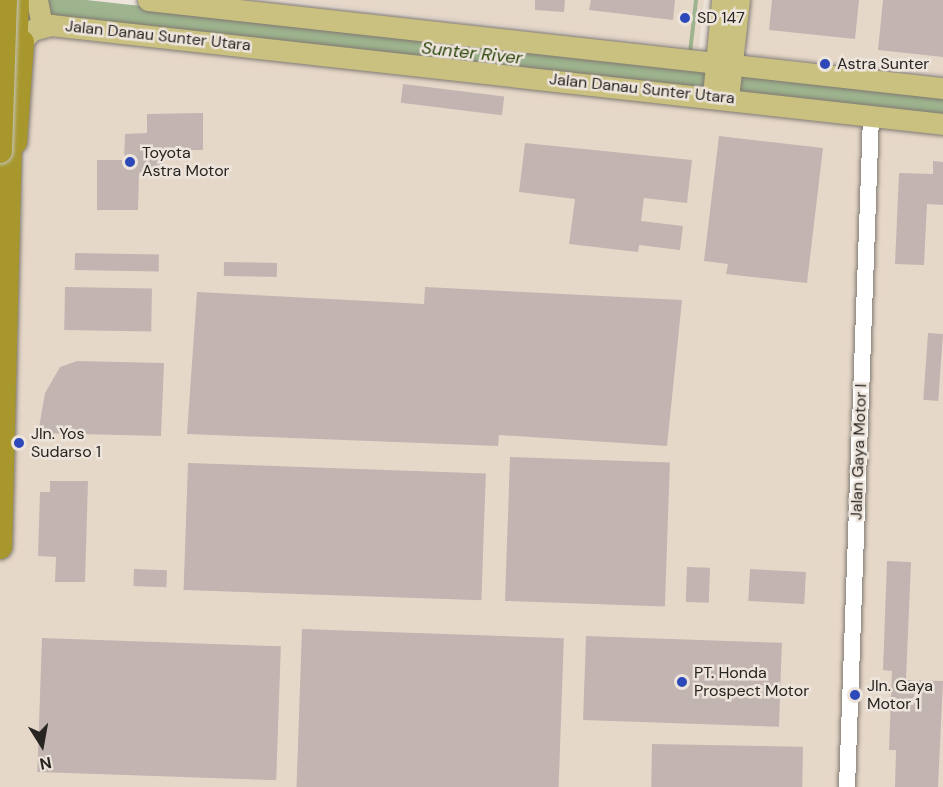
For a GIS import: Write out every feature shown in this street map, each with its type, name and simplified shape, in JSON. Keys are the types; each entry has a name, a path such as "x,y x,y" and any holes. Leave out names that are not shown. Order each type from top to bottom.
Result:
{"highway":[{"path":"5,160 26,7"},
{"path":"0,547 5,160 13,86 26,7"},
{"path":"5,160 26,7"},
{"path":"0,109 13,86"}],"main road":[{"name":"Jalan Danau Sunter Utara","path":"148,0 689,59 722,80 871,117 943,124"},
{"path":"722,0 722,80"},
{"path":"722,80 740,0"},
{"name":"Jalan Danau Sunter Utara","path":"26,7 722,80 943,88"}],"street":[{"name":"Jalan Gaya Motor I","path":"847,787 871,117"}],"shaded area":[{"path":"281,0 704,0 699,48"},
{"path":"749,0 943,0 943,75 752,55 745,46"},
{"path":"49,37 943,132 943,787 0,787 0,564 33,44"}],"building":[{"path":"535,0 565,0 564,12 535,10"},
{"path":"591,0 675,0 673,20 589,10"},
{"path":"772,0 859,0 855,39 769,30"},
{"path":"883,0 943,0 943,57 878,50"},
{"path":"403,84 504,96 502,115 401,103"},
{"name":"Toyota Astra Motor","path":"203,113 203,150 163,150 164,163 139,173 138,210 97,210 97,160 124,160 125,134 147,133 147,114"},
{"path":"719,136 823,148 807,283 726,274 728,264 704,261"},
{"path":"525,143 692,160 687,203 644,198 641,221 683,226 680,250 639,245 638,252 569,244 575,199 519,192"},
{"path":"933,161 943,162 943,205 927,204 924,265 895,264 899,173 933,174"},
{"path":"75,253 159,254 159,271 75,270"},
{"path":"224,262 277,263 277,277 224,276"},
{"path":"65,287 152,289 151,332 64,330"},
{"path":"425,287 682,300 667,446 499,435 498,446 187,434 197,292 424,304"},
{"path":"928,333 943,334 938,401 923,400"},
{"path":"77,361 164,363 161,436 38,433 45,393 60,367"},
{"path":"510,457 670,463 665,606 505,601"},
{"path":"188,463 486,473 481,600 184,590"},
{"path":"50,481 88,481 85,582 55,582 56,557 38,556 40,492 50,492"},
{"path":"887,561 911,562 906,680 943,681 938,787 895,787 896,750 889,750 892,671 883,670"},
{"path":"687,567 710,568 709,603 686,602"},
{"path":"134,569 167,570 166,587 133,586"},
{"path":"750,569 806,572 804,604 748,601"},
{"path":"302,629 564,638 559,787 296,787"},
{"name":"PT. Honda Prospect Motor","path":"586,636 782,643 779,727 583,720"},
{"path":"42,638 281,646 276,780 37,772"},
{"path":"652,744 803,747 802,787 651,787"}],"waterway":[{"path":"690,53 696,0"},
{"name":"Sunter River","path":"22,3 943,105"},
{"path":"688,78 689,66"}],"place":[{"name":"SD 147","path":"685,18"},
{"name":"Astra Sunter","path":"825,64"},
{"name":"Toyota Astra Motor","path":"130,162"},
{"name":"Jln. Yos Sudarso 1","path":"19,443"},
{"name":"PT. Honda Prospect Motor","path":"682,682"},
{"name":"Jln. Gaya Motor 1","path":"855,695"}]}
